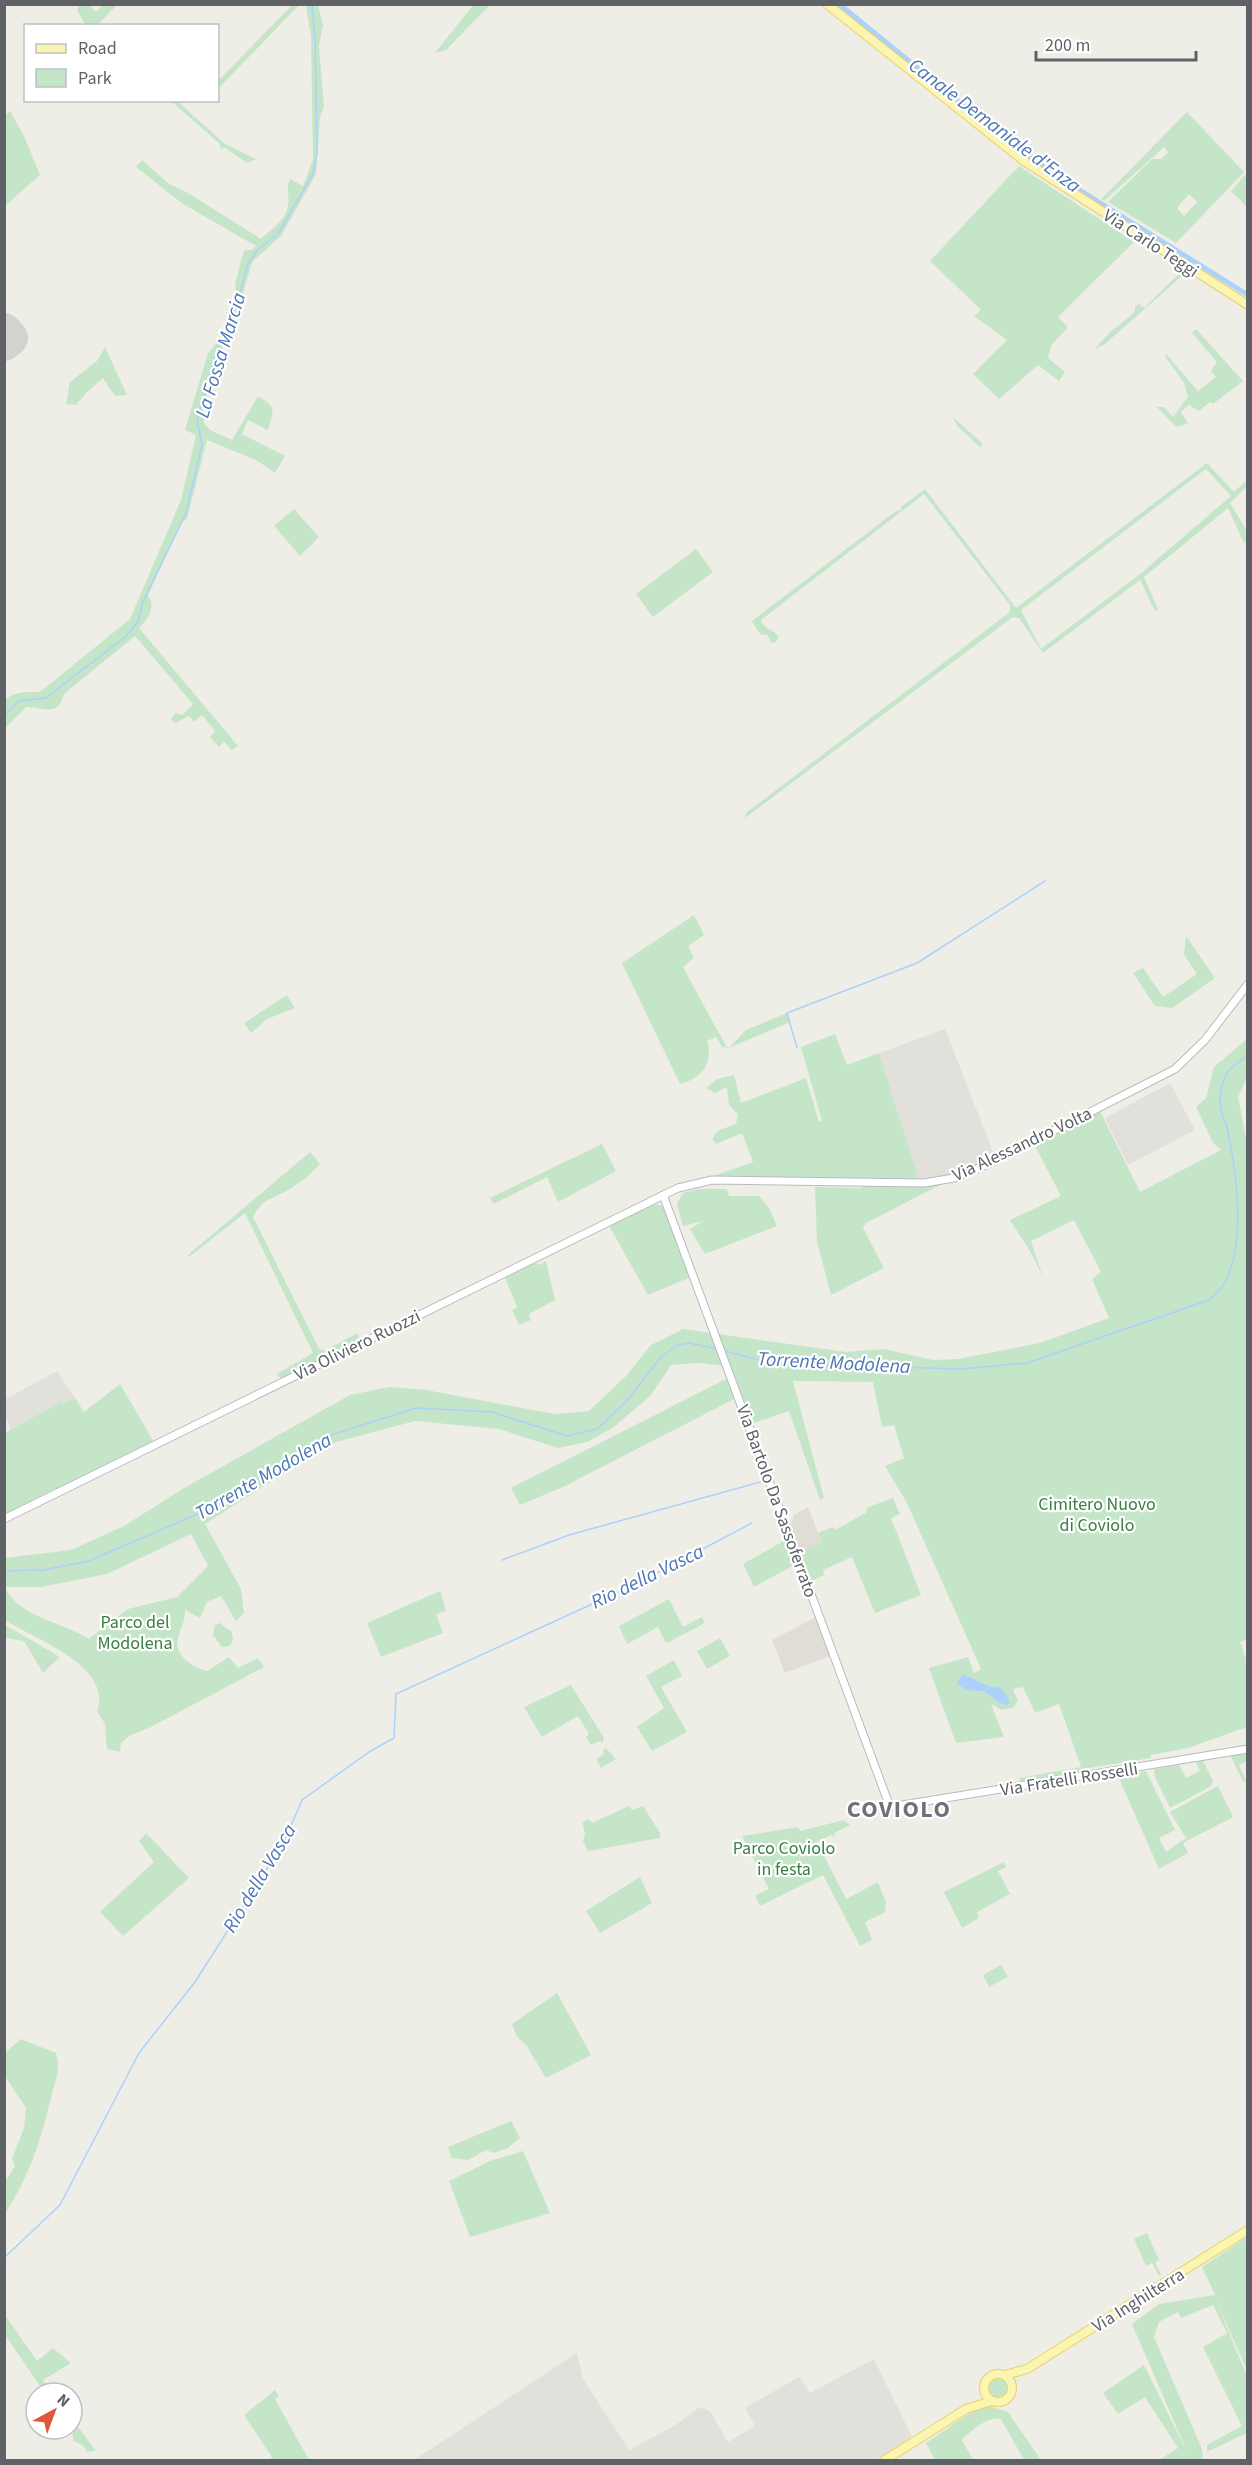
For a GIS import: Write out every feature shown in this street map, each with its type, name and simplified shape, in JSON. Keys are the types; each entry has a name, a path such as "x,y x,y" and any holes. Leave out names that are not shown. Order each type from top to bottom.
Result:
{"main road":[{"name":"Via Carlo Teggi","path":"827,4 1024,161 1248,304"},
{"name":"Via Inghilterra","path":"885,2460 966,2409 984,2390 985,2382 990,2376 1018,2374 1028,2369 1248,2230"},
{"name":"Via Inghilterra","path":"966,2409 992,2401 1007,2400 1028,2369"},
{"path":"1005,2375 1011,2381 1013,2389"},
{"path":"984,2390 992,2401"}],"street":[{"name":"Via Alessandro Volta","path":"712,1180 906,1184 937,1181 963,1175 1175,1069 1206,1040 1248,984"},
{"name":"Via Oliviero Ruozzi","path":"4,1518 663,1195 692,1184 712,1180"},
{"name":"Via Bartolo Da Sassoferrato","path":"663,1195 890,1807"},
{"name":"Via Fratelli Rosselli","path":"890,1807 1248,1749"}],"shaded area":[{"path":"945,1029 995,1157 955,1174 920,1183 879,1053"},
{"path":"1170,1083 1195,1130 1128,1165 1105,1118"},
{"path":"57,1371 75,1398 63,1404 61,1402 11,1430 5,1414 4,1400"},
{"path":"808,1507 822,1543 800,1552 791,1524 794,1515"},
{"path":"816,1617 830,1656 785,1673 772,1640"},
{"path":"577,2353 583,2379 629,2450 674,2426 700,2407 710,2411 728,2442 755,2426 745,2408 799,2377 810,2393 874,2359 912,2437 876,2460 414,2460"}],"green space":[{"path":"474,4 490,5 446,50 435,53"},
{"path":"79,5 89,5 96,12 103,5 117,5 100,22 101,24 85,24 77,10"},
{"path":"292,5 299,5 219,88 219,80"},
{"path":"306,5 318,5 323,25 319,46 324,107 320,117 316,174 281,236 252,262 231,336 220,351 203,409 204,423 210,430 232,440 258,396 271,406 272,418 268,430 248,420 242,434 285,456 275,473 256,460 207,440 187,519 182,522 148,595 151,605 150,613 139,628 238,746 232,750 224,742 219,747 210,737 215,731 202,715 194,722 189,716 175,723 171,720 175,713 182,715 193,704 135,636 64,694 61,702 54,709 26,707 5,728 5,700 17,694 40,692 130,619 181,500 196,435 185,430 208,353 223,331 231,309 243,253 256,246 183,204 136,167 142,160 169,184 188,193 261,239 277,224 287,211 290,179 303,186 313,160 311,37"},
{"path":"172,102 178,102 225,144 256,159 247,163 224,147 221,150 220,144"},
{"path":"10,111 23,134 40,175 5,206 5,116"},
{"path":"1187,112 1244,172 1176,243 1108,202 1152,159 1161,159 1168,153 1164,147 1104,201 1102,198","holes":["1189,194 1197,202 1184,216 1177,208"]},
{"path":"1019,166 1134,242 1058,317 1068,327 1051,346 1048,358 1065,372 1059,381 1038,365 999,399 973,374 1007,340 974,316 981,310 930,261"},
{"path":"1247,173 1247,207 1231,191"},
{"path":"1181,272 1184,274 1105,344 1094,350 1109,333 1135,312 1135,307 1139,304 1144,308"},
{"path":"1196,329 1243,381 1213,404 1210,402 1199,411 1189,405 1181,412 1188,423 1176,427 1157,407 1164,407 1173,417 1188,397 1184,383 1165,356 1166,354 1198,391 1216,377 1211,371 1217,362 1192,333"},
{"path":"105,347 127,395 115,396 103,378 76,405 66,404 70,382 97,361"},
{"path":"953,417 983,444 980,447 957,426"},
{"path":"1207,463 1234,492 1247,480 1247,486 1230,503 1247,531 1247,540 1244,543 1228,508 1144,577 1158,609 1155,611 1140,580 1043,653 1019,618 1013,617 745,818 746,813 1010,612 1010,605 924,494 761,620 779,637 776,642 771,643 768,635 760,634 752,621 896,511 902,510 901,507 925,489 1016,608","holes":["1206,469 1231,496 1140,574 1041,649 1021,610"]},
{"path":"294,509 319,537 300,556 274,526"},
{"path":"696,549 713,572 653,617 636,594"},
{"path":"694,915 704,935 688,946 694,958 683,967 729,1048 722,1047 716,1037 707,1041 709,1056 704,1069 694,1078 680,1084 622,963"},
{"path":"1186,936 1215,978 1172,1008 1155,1006 1133,973 1143,968 1163,997 1197,974 1184,954"},
{"path":"287,995 295,1008 267,1019 251,1033 244,1023"},
{"path":"787,1013 790,1022 729,1048 746,1030"},
{"path":"835,1034 847,1065 879,1053 920,1183 954,1178 866,1223 863,1228 884,1268 831,1295 817,1242 815,1187 862,1188 865,1183 841,1183 840,1178 712,1180 711,1177 753,1162 742,1133 716,1144 712,1139 717,1131 736,1124 738,1114 729,1105 727,1087 715,1093 706,1088 717,1079 734,1075 741,1103 806,1078 819,1122 822,1121 801,1047"},
{"path":"1247,1039 1247,1078 1238,1097 1248,1148 1248,1639 1240,1642 1247,1662 1247,1727 1188,1748 1151,1755 1151,1758 1089,1768 1087,1772 1021,1784 1019,1778 1081,1767 1059,1704 1035,1713 1023,1687 1013,1689 1018,1701 1013,1708 1002,1710 991,1704 1004,1737 956,1743 929,1668 968,1657 974,1673 981,1669 907,1503 885,1466 904,1458 894,1425 882,1427 873,1382 793,1381 824,1498 820,1500 789,1411 748,1425 738,1397 565,1486 520,1505 511,1488 730,1377 726,1366 700,1363 671,1365 651,1395 614,1427 587,1442 558,1448 499,1429 415,1421 329,1444 205,1524 241,1589 244,1613 236,1621 221,1596 207,1602 200,1618 185,1610 178,1638 178,1650 190,1664 207,1671 229,1657 238,1668 258,1658 264,1667 151,1727 129,1736 121,1743 120,1752 107,1749 105,1724 97,1711 99,1695 94,1680 68,1655 5,1620 4,1558 71,1550 124,1526 184,1488 350,1395 389,1387 426,1390 555,1414 589,1411 625,1377 651,1345 683,1329 846,1352 884,1349 933,1360 958,1359 1040,1343 1109,1318 1092,1279 1101,1272 1074,1220 1031,1241 1043,1278 1033,1256 1010,1220 1061,1196 1033,1142 1099,1109 1140,1192 1221,1150 1213,1143 1196,1107 1206,1098 1214,1067","holes":["191,1534 208,1566 177,1597 128,1609 89,1639 30,1612 19,1605 5,1587 41,1587 107,1574"]},
{"path":"602,1144 616,1171 558,1202 547,1177 494,1204 490,1198"},
{"path":"310,1152 320,1164 295,1185 263,1203 253,1217 319,1349 325,1351 357,1333 360,1340 281,1379 277,1374 313,1353 245,1213 189,1257 188,1255"},
{"path":"699,1189 727,1189 729,1196 759,1196 769,1208 777,1226 705,1254 690,1229 703,1221 683,1226 677,1204 683,1193"},
{"path":"653,1204 661,1205 670,1213 693,1276 648,1295 607,1222"},
{"path":"546,1261 555,1300 529,1314 531,1320 519,1325 512,1310 517,1307 505,1278 536,1263 539,1265"},
{"path":"120,1384 155,1444 108,1468 105,1465 98,1469 100,1472 57,1493 54,1489 5,1514 5,1433 61,1402 63,1404 75,1398 84,1412"},
{"path":"893,1498 900,1514 891,1518 921,1595 875,1613 852,1557 823,1570 824,1575 812,1581 800,1552 822,1543 818,1533 833,1527 835,1530 867,1512 866,1508"},
{"path":"787,1539 796,1564 754,1587 743,1564"},
{"path":"440,1591 446,1611 436,1614 443,1633 381,1657 367,1623"},
{"path":"669,1599 683,1627 702,1617 705,1623 666,1643 658,1627 627,1644 619,1626"},
{"path":"220,1623 232,1632 233,1640 230,1646 222,1647 213,1635 215,1625"},
{"path":"5,1625 60,1657 43,1673 24,1641 5,1638"},
{"path":"720,1638 730,1656 707,1669 697,1651"},
{"path":"674,1660 682,1676 661,1687 687,1732 652,1751 637,1727 664,1708 646,1676"},
{"path":"571,1685 604,1738 602,1744 600,1741 591,1745 586,1737 589,1734 578,1716 542,1737 524,1707"},
{"path":"606,1748 616,1759 601,1768 596,1759 604,1754 603,1750"},
{"path":"1247,1752 1247,1761 1239,1765 1246,1781 1244,1783 1230,1755"},
{"path":"1203,1761 1213,1781 1210,1787 1170,1808 1155,1777 1154,1769 1179,1765 1186,1778 1200,1771 1196,1762"},
{"path":"1146,1771 1175,1830 1159,1838 1166,1852 1186,1838 1170,1812 1218,1786 1233,1817 1183,1843 1188,1853 1159,1869 1118,1776"},
{"path":"629,1806 632,1810 643,1806 660,1833 660,1838 588,1851 583,1841 585,1834 582,1822 589,1819 592,1823"},
{"name":"Parco Coviolo in festa","path":"844,1820 850,1825 834,1833 836,1837 831,1835 817,1842 846,1899 878,1882 886,1903 885,1912 865,1922 872,1940 860,1946 823,1875 760,1906 755,1896 769,1889 742,1836 798,1827 800,1831"},
{"path":"146,1833 189,1878 123,1936 100,1912 154,1862 139,1841"},
{"path":"1004,1862 1006,1867 998,1871 1010,1894 977,1912 979,1918 962,1928 944,1892"},
{"path":"640,1877 652,1903 600,1933 586,1911"},
{"path":"1001,1965 1008,1977 989,1987 983,1975"},
{"path":"557,1993 591,2055 546,2078 526,2045 517,2037 512,2024"},
{"path":"21,2039 56,2053 58,2070 33,2158 5,2214 5,2182 15,2166 12,2159 24,2128 26,2108 5,2076 5,2053"},
{"path":"511,2121 520,2138 508,2148 494,2153 486,2150 468,2160 451,2158 448,2147"},
{"path":"523,2151 550,2213 470,2237 449,2181 490,2161"},
{"path":"1147,2233 1159,2260 1155,2262 1161,2275 1159,2276 1152,2263 1146,2266 1134,2239"},
{"path":"1247,2237 1247,2370 1215,2298 1247,2376 1247,2433 1207,2452 1207,2445 1242,2426 1203,2347 1227,2333 1213,2305 1181,2318 1178,2312 1159,2322 1154,2337 1202,2449 1203,2460 1159,2460 1178,2448 1145,2397 1118,2414 1103,2393 1144,2365 1188,2454 1132,2324 1159,2304 1215,2295 1202,2267"},
{"path":"5,2315 37,2361 53,2348 71,2363 44,2381 37,2381 5,2335"},
{"path":"999,2377 1007,2380 1010,2388 1007,2396 999,2399 991,2396 988,2388 991,2380"},
{"path":"275,2390 279,2396 275,2399 309,2460 269,2460 272,2457 244,2415"},
{"path":"987,2405 1008,2412 1041,2460 1024,2460 1001,2419 996,2419 980,2425 962,2440 973,2460 935,2460 926,2443 977,2408"},
{"path":"84,2435 96,2451 87,2452 83,2445 73,2441 84,2441"}],"water":[{"path":"963,1674 988,1686 1001,1688 1010,1701 1008,1705 999,1703 986,1692 968,1690 961,1686 957,1683"}],"waterway":[{"name":"La Fossa Marcia","path":"4,715 19,701 46,698 126,636 138,622 143,602 186,513 202,445 197,420 218,347 228,336 248,264 258,249 278,234 313,174 317,153 312,4"},
{"name":"Canale Demaniale d'Enza","path":"839,4 996,132 1054,174 1248,295"},
{"path":"797,1048 787,1013 917,963 1045,881"},
{"name":"Torrente Modolena","path":"724,1351 767,1362 800,1364 961,1369 1027,1363 1209,1300 1223,1286 1231,1267 1238,1219 1234,1168 1226,1123 1220,1106 1220,1093 1228,1072 1248,1055"},
{"name":"Torrente Modolena","path":"4,1571 43,1570 89,1561 211,1508 328,1436 416,1408 492,1412 567,1436 597,1429 626,1402 660,1358 677,1345 689,1343 717,1349"},
{"path":"502,1560 569,1535 764,1481"},
{"name":"Rio della Vasca","path":"4,2258 60,2205 139,2053 195,1982 284,1842 302,1800 369,1752 394,1738 396,1694 636,1584 752,1523"}],"runway":[{"path":"4,331 10,338 4,343"}],"district":[{"name":"COVIOLO","path":"899,1809"}],"park label":[{"name":"Cimitero Nuovo di Coviolo","path":"1097,1514"},
{"name":"Parco del Modolena","path":"135,1632"}]}
